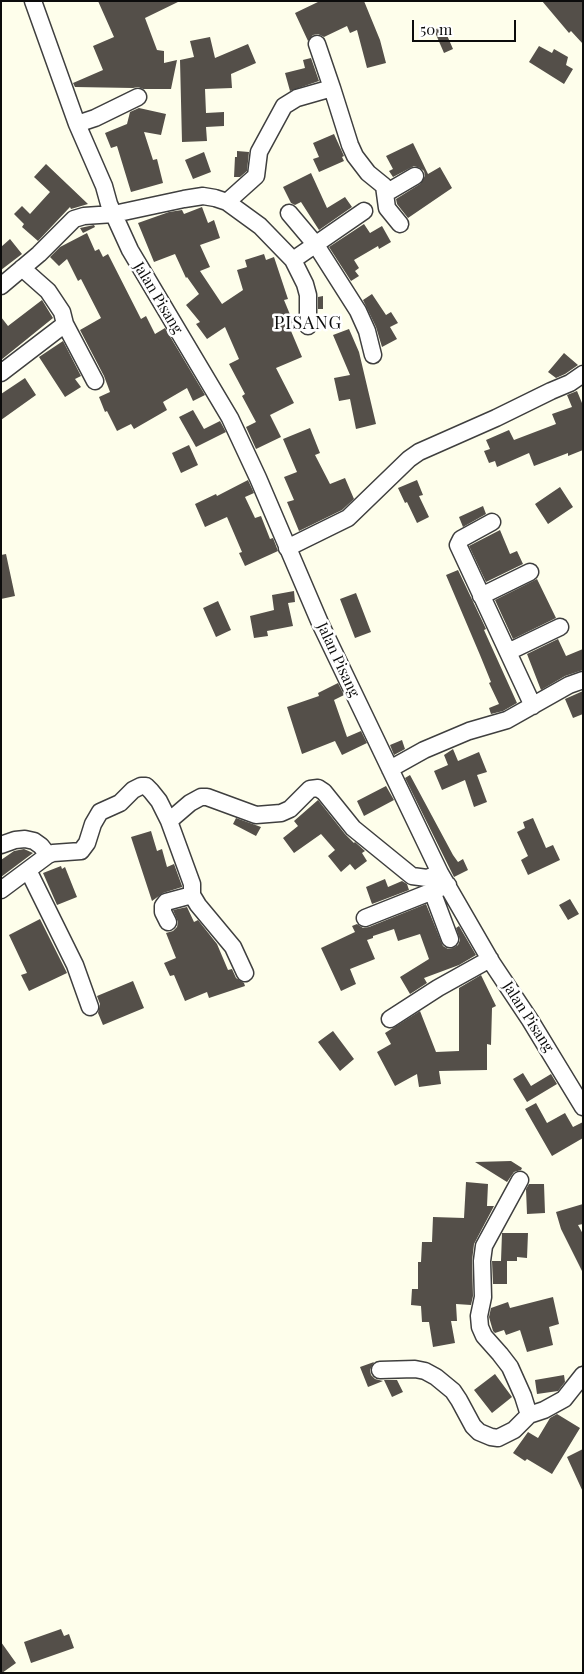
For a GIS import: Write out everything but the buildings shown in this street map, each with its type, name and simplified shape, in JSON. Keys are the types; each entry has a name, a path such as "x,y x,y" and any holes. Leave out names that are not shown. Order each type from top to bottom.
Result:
{"street":[{"name":"Jalan Pisang","path":"33,1 77,124 135,259 230,418 258,478 320,623 444,879 490,958 583,1107"},
{"path":"318,44 355,156 368,173 384,186 388,208 400,224"},
{"path":"229,200 256,176 262,144 284,106 297,98 332,88"},
{"path":"77,124 95,118 138,97"},
{"path":"386,193 415,176"},
{"path":"1,286 39,254 74,219 112,209 203,196 229,200 296,258 308,295 308,326"},
{"path":"296,258 364,212"},
{"path":"289,213 315,246 358,311 367,331 373,355"},
{"path":"22,268 48,291 62,312 65,324 95,381"},
{"path":"1,373 65,324"},
{"path":"287,548 348,518 409,459 419,452 570,383 583,374"},
{"path":"492,522 461,539 458,545 533,706"},
{"path":"481,596 530,572"},
{"path":"508,652 560,627"},
{"path":"390,769 424,750 470,731 507,720 570,685 583,680"},
{"path":"1,890 48,855 81,851 87,843 93,824 100,812 120,803 133,790 146,786 159,801 169,821 192,884 192,895 233,947 245,972"},
{"path":"169,821 190,802 201,797 208,797 256,815 281,813 290,809 310,789 318,788 324,792 353,828 412,876 444,879"},
{"path":"1,845 25,839 34,841 48,855"},
{"path":"28,870 75,965 90,1007"},
{"path":"364,918 432,891 444,879"},
{"path":"432,891 450,939"},
{"path":"168,922 163,912 163,906 166,902 192,895"},
{"path":"390,1019 490,958"},
{"path":"520,1180 484,1246 482,1297 479,1316 480,1327 484,1336 510,1367 529,1415"},
{"path":"380,1370 415,1369 436,1376 453,1391 478,1432 492,1438 507,1435 529,1415 544,1410 564,1399 583,1375"}],"district":[{"name":"PISANG","path":"308,323"}]}
